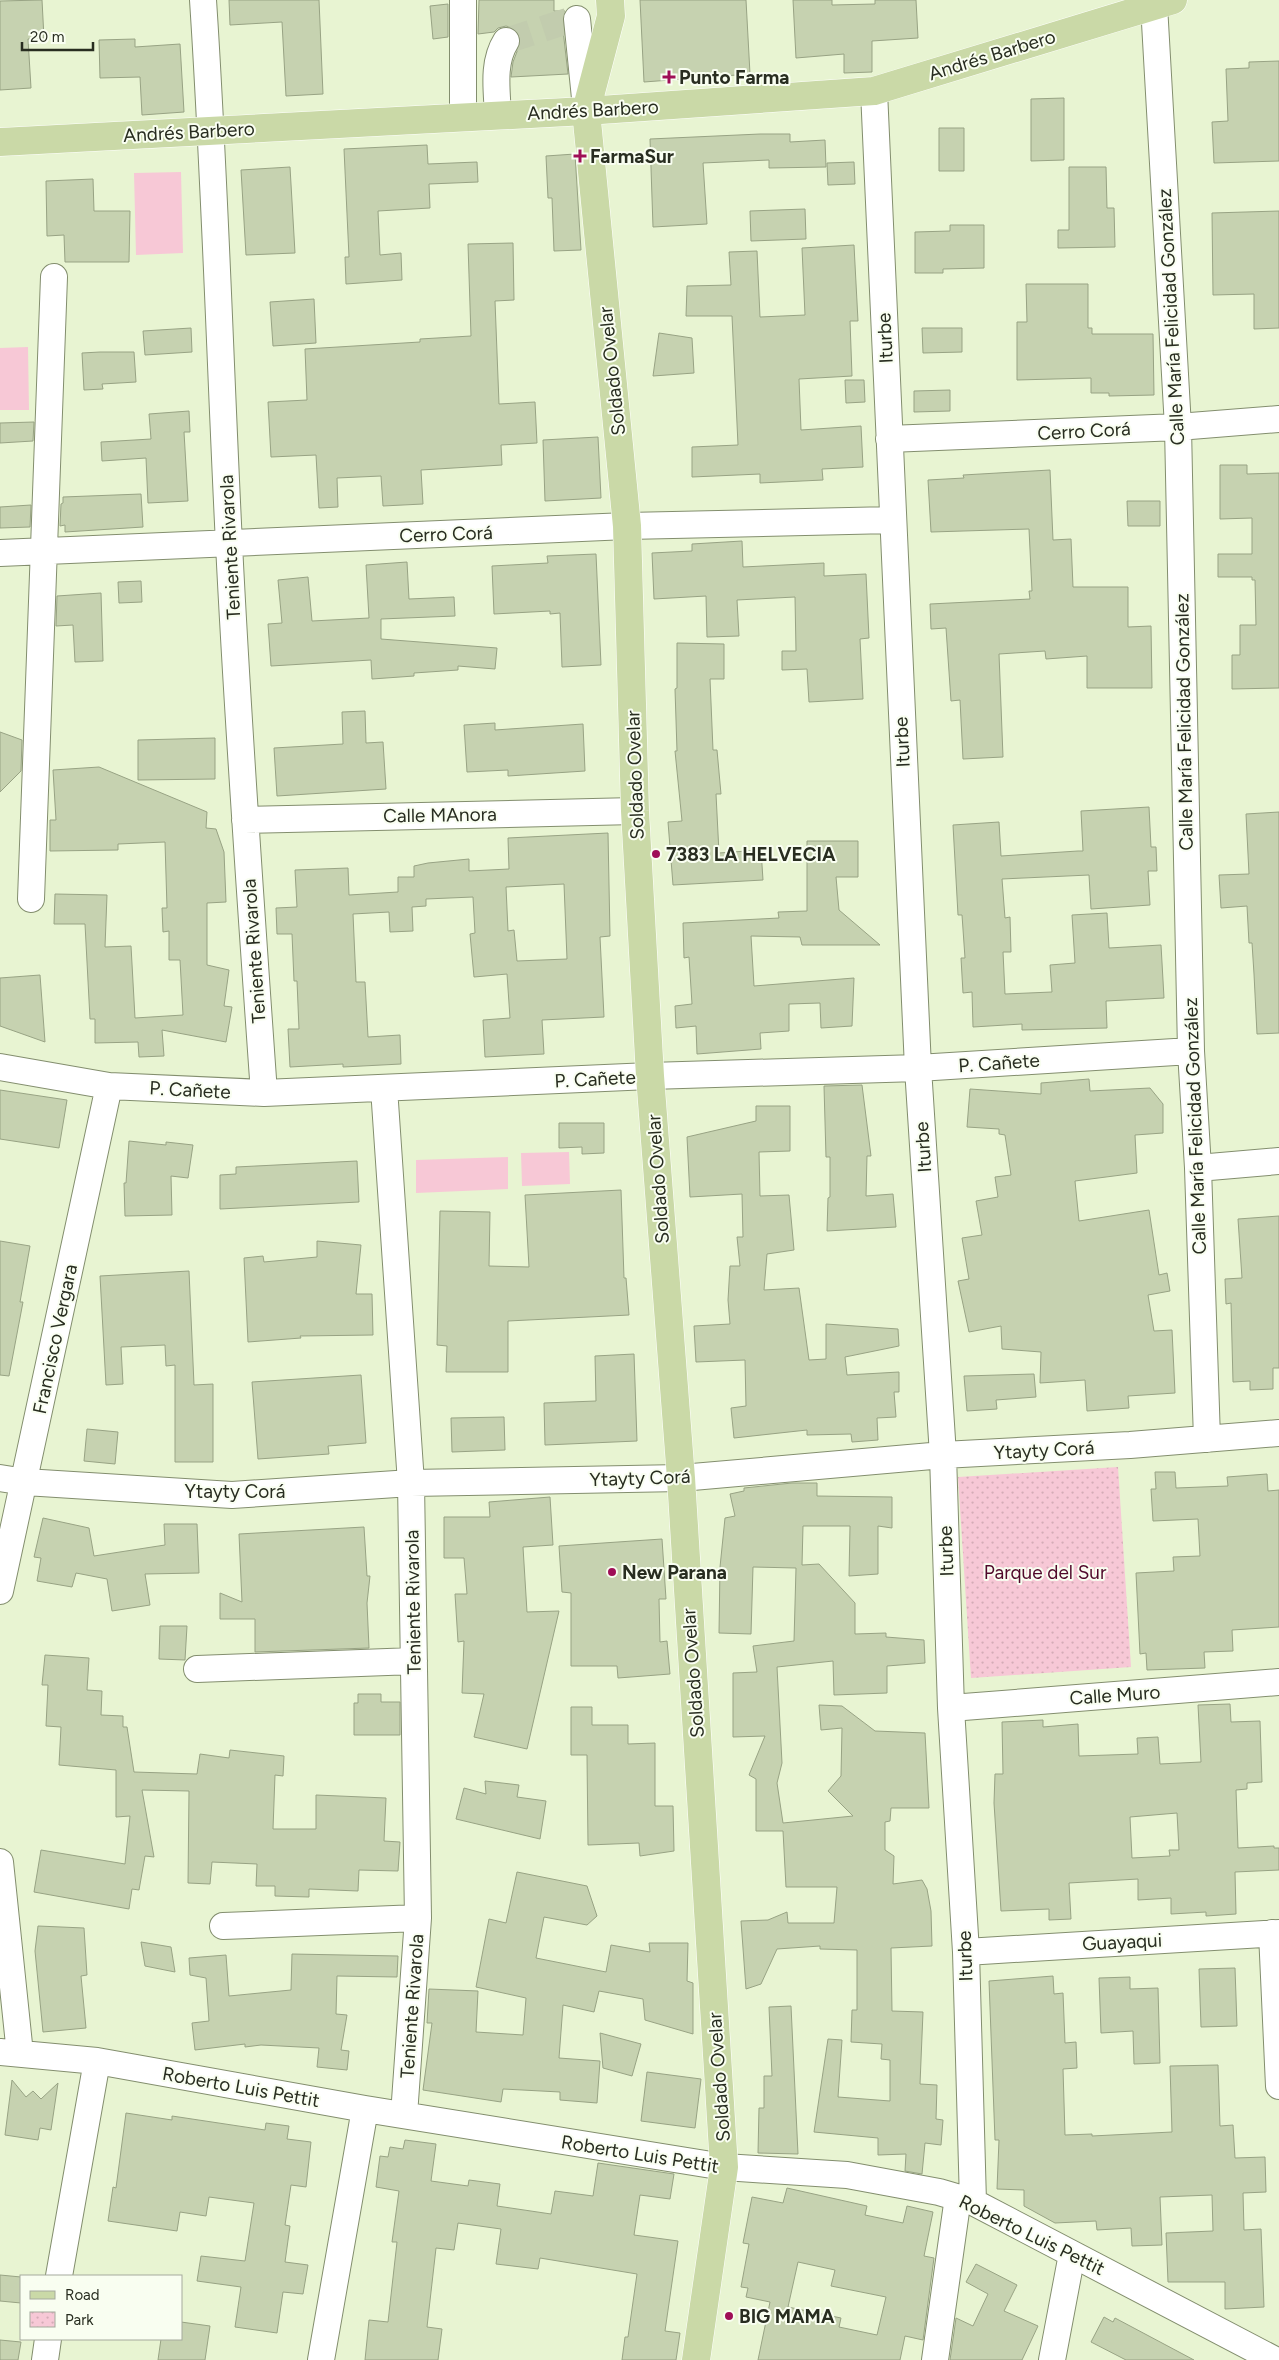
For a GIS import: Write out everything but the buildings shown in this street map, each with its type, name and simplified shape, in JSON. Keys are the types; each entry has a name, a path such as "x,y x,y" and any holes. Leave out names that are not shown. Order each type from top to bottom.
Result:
{"main road":[{"name":"Andrés Barbero","path":"0,142 586,111 874,91 1164,3"},
{"name":"Soldado Ovelar","path":"611,8 586,111 627,526 635,811 650,1076 681,1478 724,2168 696,2360"}],"street":[{"name":"Teniente Rivarola","path":"203,0 212,131 229,543 244,820 264,1093"},
{"path":"463,0 463,117"},
{"name":"Calle María Felicidad González","path":"1164,3 1178,427 1191,1051 1198,1168 1207,1438"},
{"path":"586,111 574,20 611,8"},
{"path":"498,116 497,67 499,55 506,41"},
{"name":"Iturbe","path":"874,91 918,1068 943,1455 951,1708 966,1952 966,2199 934,2360"},
{"path":"31,899 54,277"},
{"name":"Cerro Corá","path":"890,439 1178,427 1279,419"},
{"name":"Cerro Corá","path":"0,553 627,526 892,520"},
{"name":"Calle MAnora","path":"244,820 635,811"},
{"name":"P. Cañete","path":"0,1067 109,1086 264,1093 650,1076 918,1068 1191,1051"},
{"name":"Francisco Vergara","path":"0,1591 12,1480 109,1086"},
{"name":"Teniente Rivarola","path":"384,1088 411,1483 418,1918 404,2116"},
{"path":"1198,1168 1279,1161"},
{"name":"Ytayty Corá","path":"12,1480 232,1495 411,1483 681,1478 943,1455 1130,1445 1279,1433"},
{"path":"197,1669 414,1661"},
{"name":"Calle Muro","path":"951,1708 1279,1682"},
{"path":"0,1862 10,2053"},
{"path":"223,1926 418,1918"},
{"path":"1275,1933 1279,2086"},
{"name":"Guayaqui","path":"966,1952 1275,1933"},
{"name":"Roberto Luis Pettit","path":"10,2053 97,2061 404,2116 724,2168 847,2175 966,2199 1275,2360"},
{"path":"59,2275 97,2061"},
{"path":"322,2360 365,2109"},
{"path":"1052,2360 1072,2254"},
{"path":"45,2360 48,2340"}],"green space":[{"path":"181,172 183,253 136,255 134,173"},
{"path":"28,347 29,410 0,410 0,348"},
{"path":"569,1152 570,1184 522,1186 521,1153"},
{"path":"508,1157 508,1189 416,1193 416,1160"},
{"name":"Parque del Sur","path":"1118,1467 1131,1667 971,1678 958,1477"}],"tunnel":[{"path":"506,41 570,20"}],"place":[{"name":"Punto Farma","path":"669,77"},
{"name":"FarmaSur","path":"580,156"},
{"name":"7383 LA HELVECIA","path":"656,854"},
{"name":"New Parana","path":"612,1572"},
{"name":"BIG MAMA","path":"729,2316"}]}
